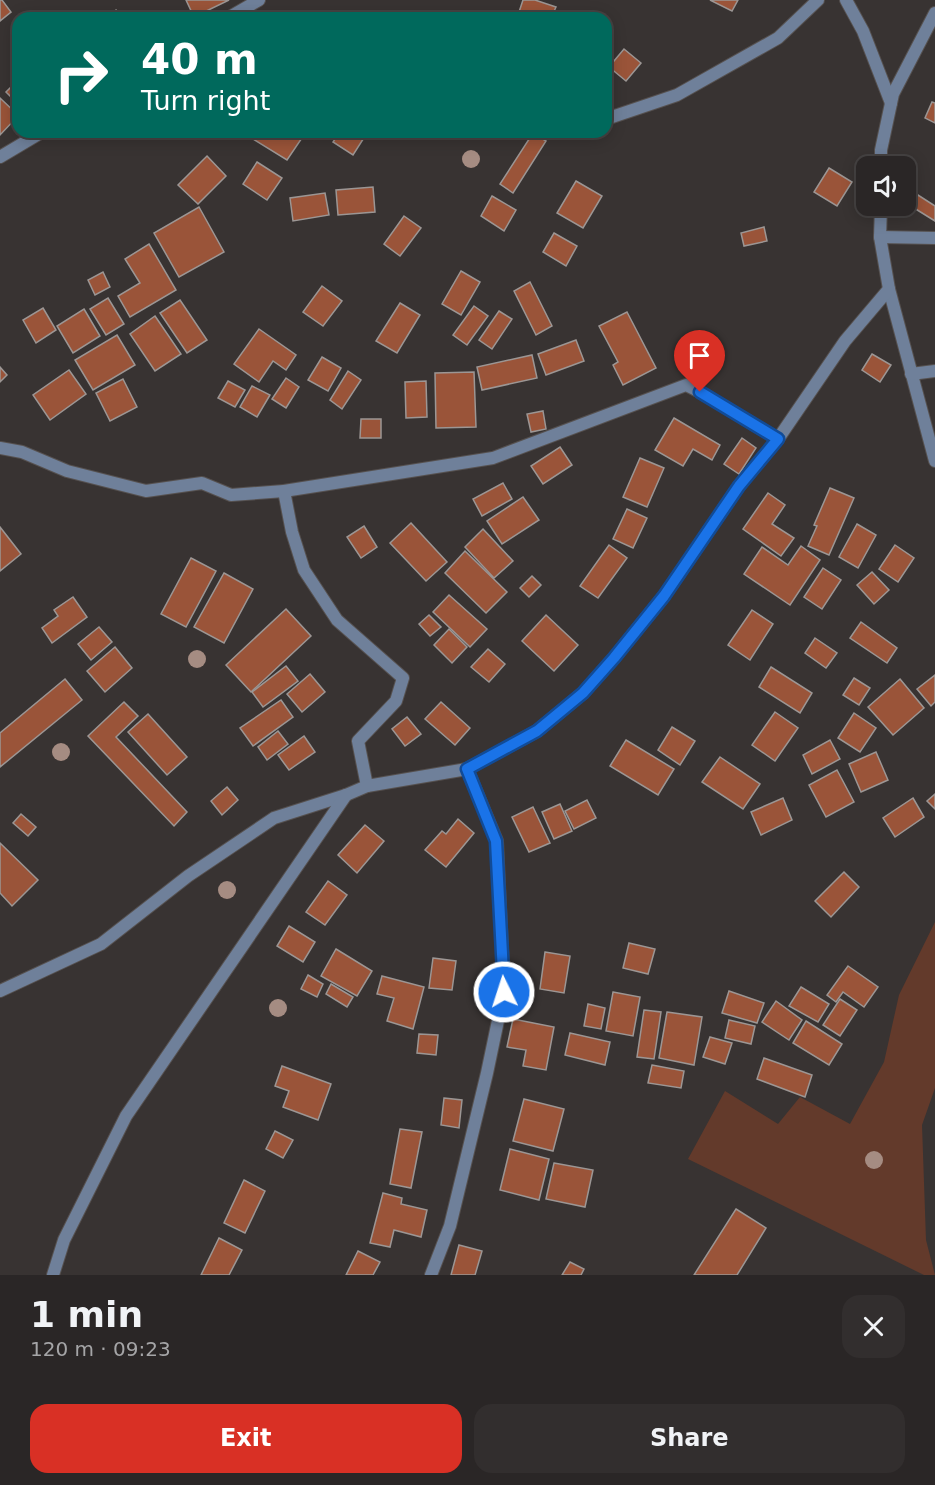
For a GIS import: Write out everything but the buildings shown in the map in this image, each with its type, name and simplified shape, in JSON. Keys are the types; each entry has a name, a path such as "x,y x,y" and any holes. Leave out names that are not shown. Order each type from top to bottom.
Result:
{"street":[{"path":"612,117 677,95 778,38 818,0"},
{"path":"846,0 863,31 891,103"},
{"path":"237,12 254,1"},
{"path":"881,156 893,94 935,13"},
{"path":"0,157 32,138"},
{"path":"881,216 880,237 889,289 935,461"},
{"path":"880,237 935,238"},
{"path":"0,991 101,944 188,876 274,819 367,786 467,769 537,731 583,693 664,596 739,486 778,439 845,341 889,289"},
{"path":"911,374 935,371"},
{"path":"0,448 22,452 67,471 146,491 202,483 231,495 284,491 494,458 686,386 778,439"},
{"path":"284,491 292,532 304,570 337,620 404,678 396,701 358,741 367,786"},
{"path":"431,1275 450,1226 504,992 496,841 467,769"},
{"path":"53,1275 64,1240 126,1116 346,795"}],"shaded area":[{"path":"935,922 935,1088 922,1125 926,1240 935,1275 924,1275 688,1159 725,1091 778,1124 800,1097 850,1124 884,1062 899,995"}],"route":[{"path":"504,992 496,841 467,769 537,731 583,693 664,596 739,486 778,439 700,392"}]}
